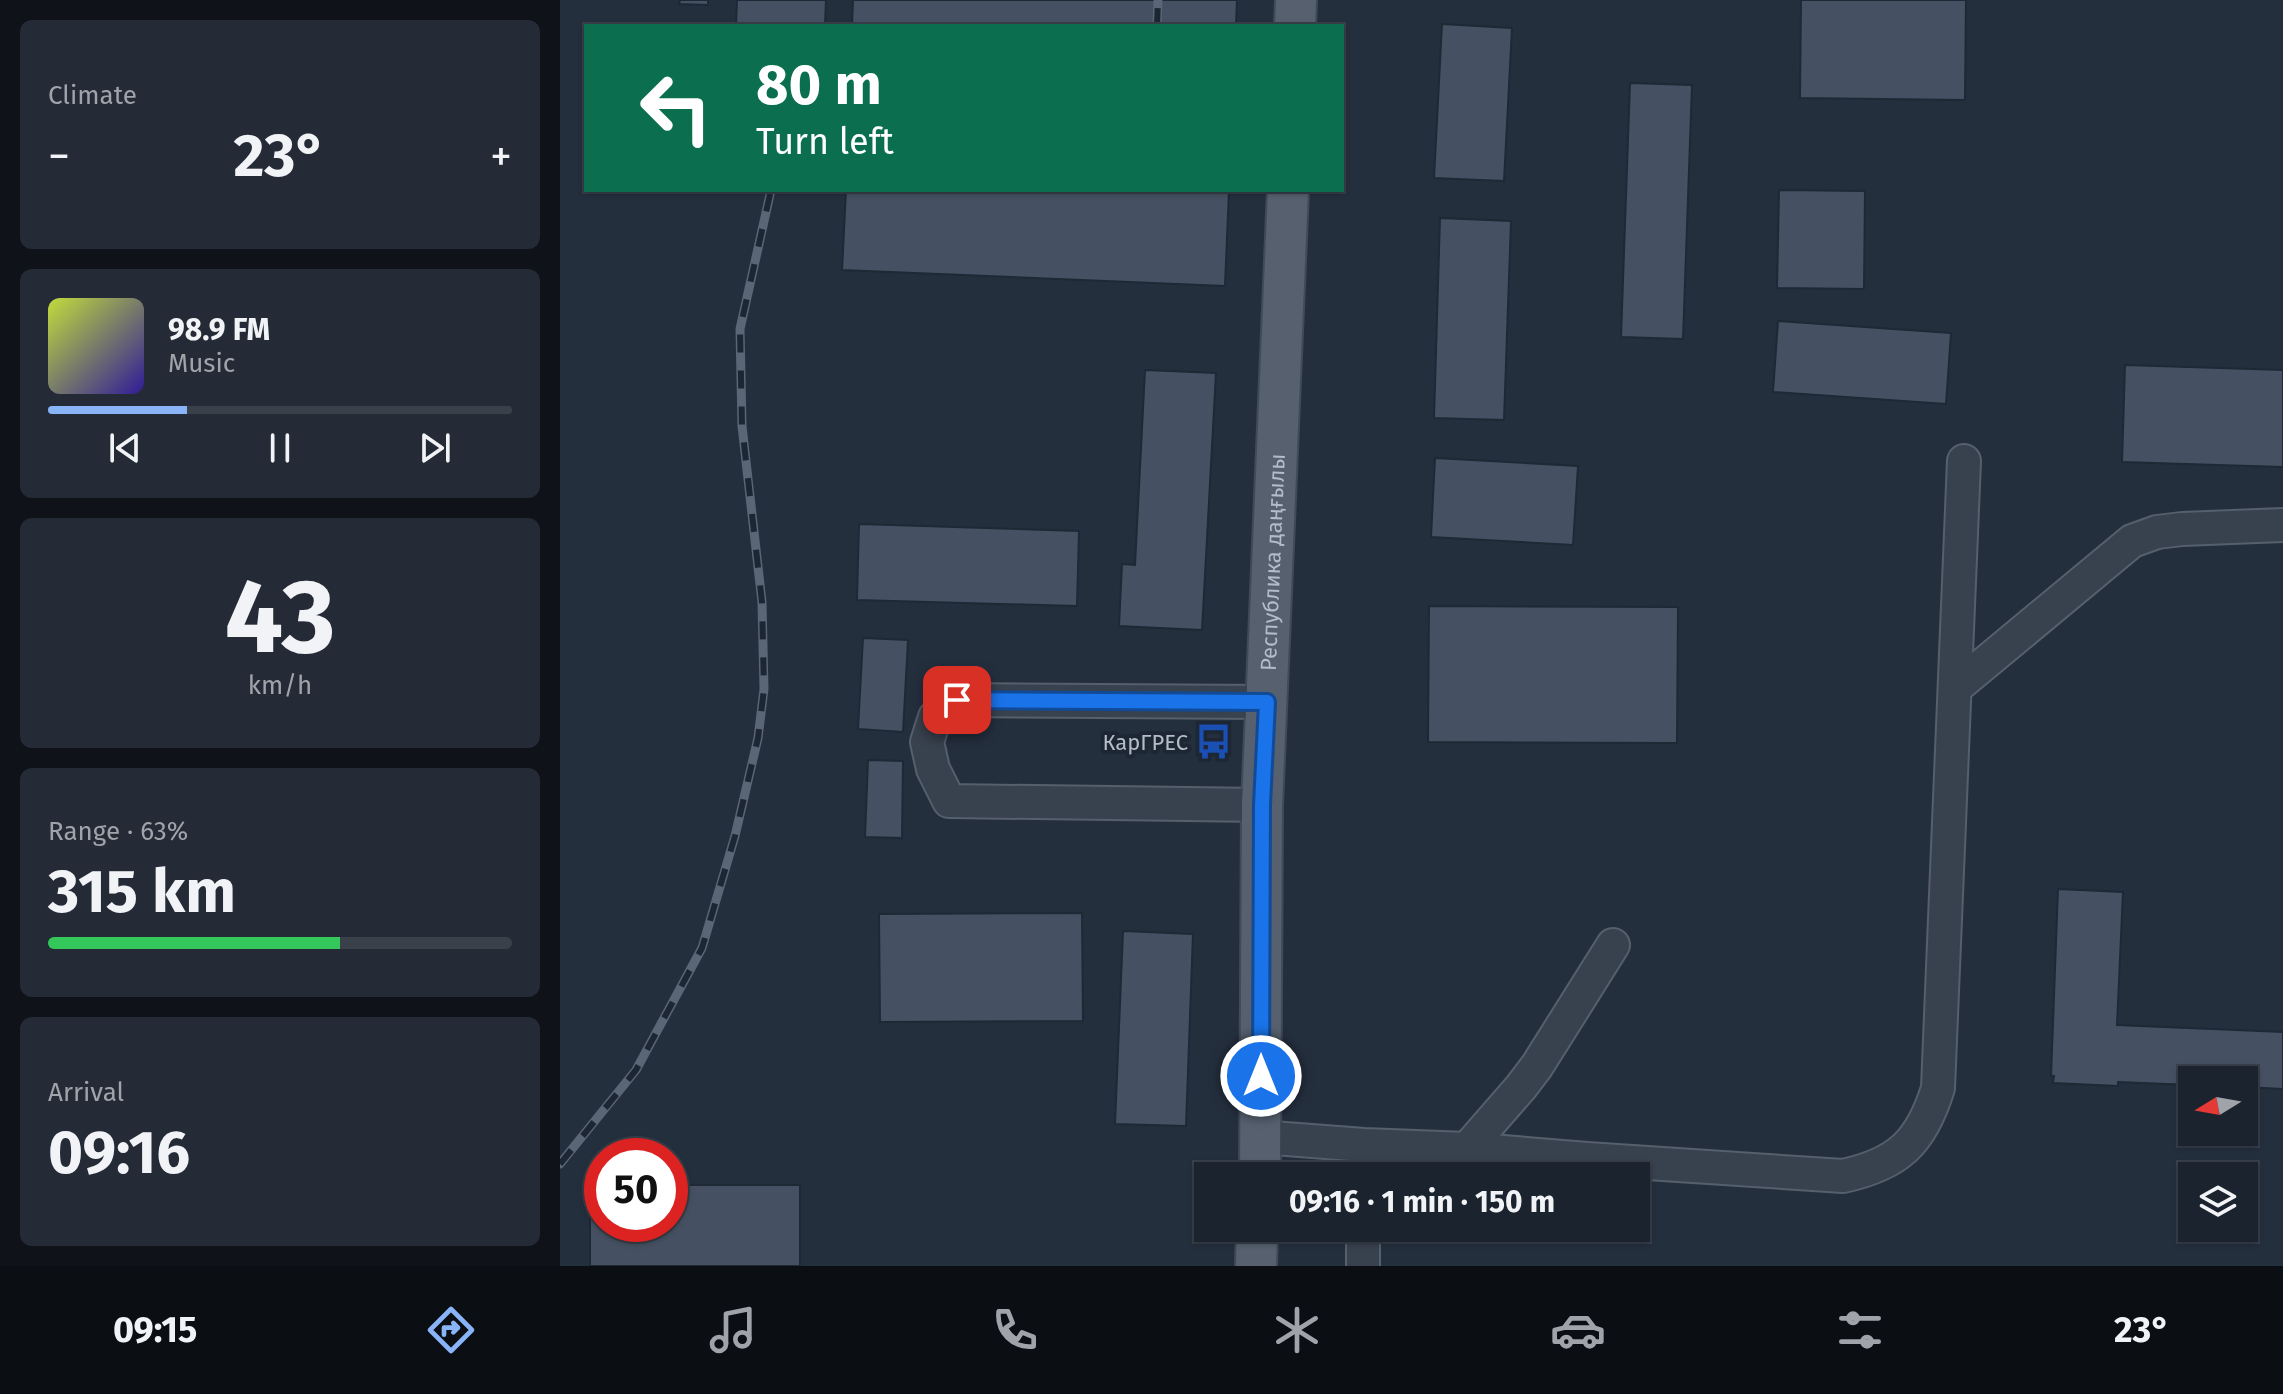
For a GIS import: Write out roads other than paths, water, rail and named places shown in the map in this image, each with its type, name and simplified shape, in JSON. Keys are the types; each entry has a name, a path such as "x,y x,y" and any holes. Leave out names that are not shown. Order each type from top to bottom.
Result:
{"main road":[{"path":"1295,24 1296,0"},
{"name":"Республика даңғылы","path":"1260,1162 1262,805 1288,192"},
{"path":"1256,1266 1257,1242"}],"street":[{"path":"1261,1137 1364,1161 1467,1149 1843,1176 1869,1171 1903,1150 1932,1108 1938,1088 1964,461"},
{"path":"1955,688 2132,541 2157,532 2182,529 2283,525"},
{"path":"1262,805 949,801 933,769 927,742 935,717 957,700 1267,702"},
{"path":"1467,1149 1537,1066 1613,945"},
{"path":"1363,1242 1363,1266"}],"railway":[{"path":"1157,24 1158,0"},
{"path":"560,1164 636,1070 702,948 735,836 758,738 764,689 762,602 742,426 740,329 771,192"}],"place":[{"name":"КарГРЕС","path":"1214,742"}]}
